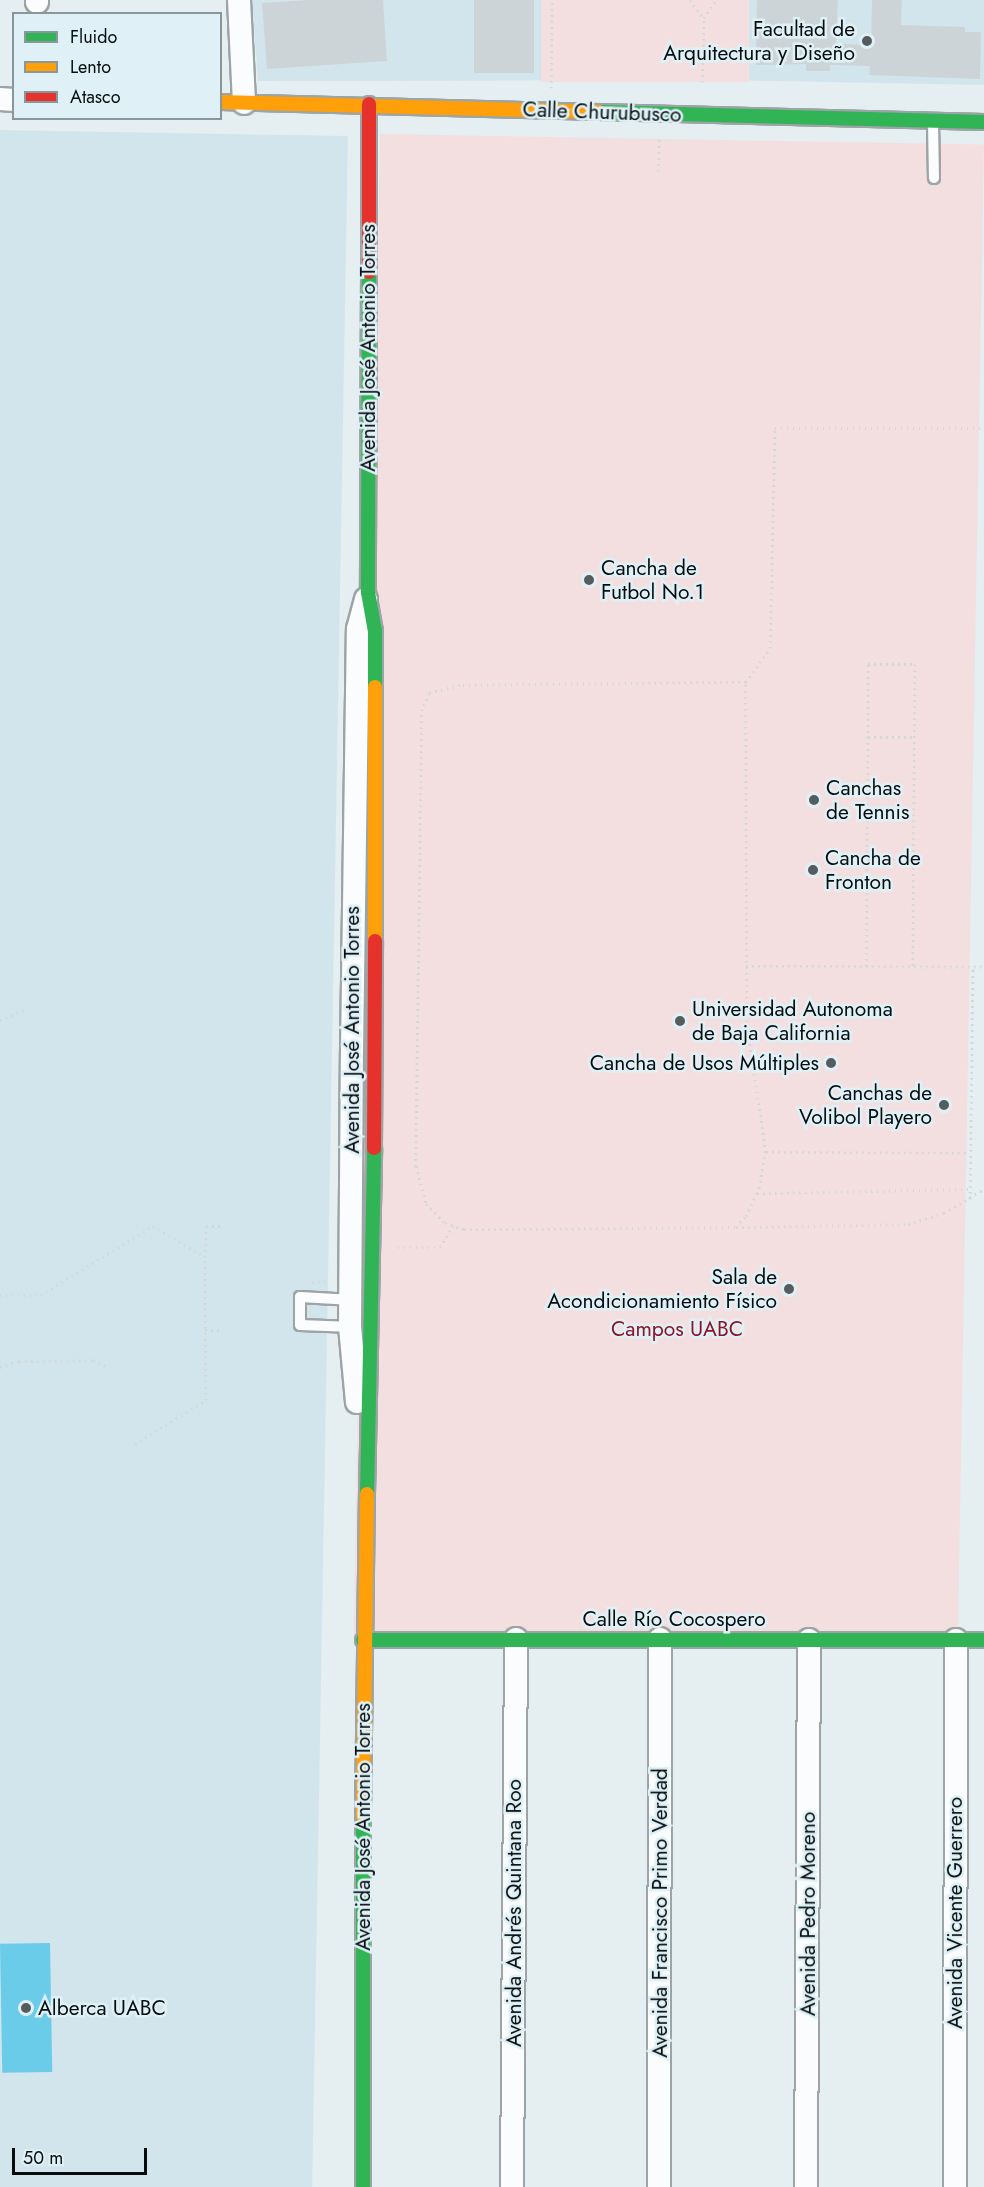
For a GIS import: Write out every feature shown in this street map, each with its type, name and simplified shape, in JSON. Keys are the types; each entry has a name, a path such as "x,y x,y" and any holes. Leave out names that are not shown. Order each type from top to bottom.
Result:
{"street":[{"path":"239,0 244,103"},
{"name":"Calle Churubusco","path":"222,102 369,104 984,122"},
{"name":"Avenida José Antonio Torres","path":"363,2187 363,1640 368,1467 360,1435 365,844 358,629 368,592 369,104"},
{"name":"Avenida Andrés Quintana Roo","path":"512,2187 516,1639"},
{"name":"Avenida Francisco Primo Verdad","path":"659,2187 660,1639"},
{"name":"Calle Río Cocospero","path":"363,1640 984,1640"},
{"name":"Avenida Pedro Moreno","path":"806,2187 809,1640"},
{"name":"Avenida Vicente Guerrero","path":"955,2187 956,1640"}],"lane":[{"path":"933,122 934,178"},
{"path":"361,1300 300,1297 300,1324 361,1327"}],"path":[{"path":"550,110 552,0"},
{"path":"690,0 704,18"},
{"path":"702,82 704,18 716,0"},
{"path":"658,171 659,130"},
{"path":"736,1227 757,1193 766,1152 747,1028 746,682 770,648 775,428 984,428"},
{"path":"866,966 868,664 915,664 914,967"},
{"path":"746,682 460,685 429,693 422,709 416,1166 426,1204 445,1223 464,1229 897,1225 944,1213 984,1189"},
{"path":"868,736 914,737"},
{"path":"867,859 914,859"},
{"path":"746,966 984,967"},
{"path":"970,1199 973,967"},
{"path":"0,1020 27,1010"},
{"path":"766,1152 970,1153"},
{"path":"757,1193 970,1189"},
{"path":"0,1295 41,1294 153,1226 205,1257"},
{"path":"135,1444 206,1400 206,1226 220,1226"},
{"path":"391,1247 440,1247 453,1226"},
{"path":"205,1330 221,1330"},
{"path":"0,1367 20,1361 93,1360 108,1367"}],"shaded area":[{"path":"252,0 984,0 984,85 721,80 258,81"},
{"path":"0,130 348,136 312,2187 0,2187"}],"green space":[{"path":"541,0 749,0 749,82 541,82"},
{"name":"Campos UABC","path":"380,134 984,145 958,1648 354,1638"}],"water":[{"name":"Alberca UABC","path":"50,1943 52,2072 2,2073 0,1944"}],"building":[{"path":"308,0 383,0 387,61 267,69 262,3"},
{"path":"474,0 534,0 534,73 474,73"},
{"name":"Facultad de Arquitectura y Diseño","path":"757,0 838,0 836,44 871,45 872,0 902,0 901,25 965,27 965,32 981,32 980,79 869,75 870,66 830,65 830,71 806,71 806,64 756,65"}],"traffic: fast":[{"path":"599,112 984,122"},
{"path":"369,272 368,592 375,630 375,687"},
{"path":"367,1494 374,1148"},
{"path":"363,1640 984,1640"},
{"path":"363,1817 363,2187"}],"traffic: slow":[{"path":"222,102 599,112"},
{"path":"375,687 375,941"},
{"path":"363,1817 367,1494"}],"traffic: jam":[{"path":"369,104 369,272"},
{"path":"374,1148 375,941"}],"place":[{"name":"Facultad de Arquitectura y Diseño","path":"867,41"},
{"name":"Cancha de Futbol No.1","path":"589,580"},
{"name":"Canchas de Tennis","path":"814,800"},
{"name":"Cancha de Fronton","path":"813,870"},
{"name":"Universidad Autonoma de Baja California","path":"680,1021"},
{"name":"Cancha de Usos Múltiples","path":"831,1063"},
{"name":"Canchas de Volibol Playero","path":"944,1105"},
{"name":"Sala de Acondicionamiento Físico","path":"789,1289"},
{"name":"Alberca UABC","path":"26,2008"}]}
